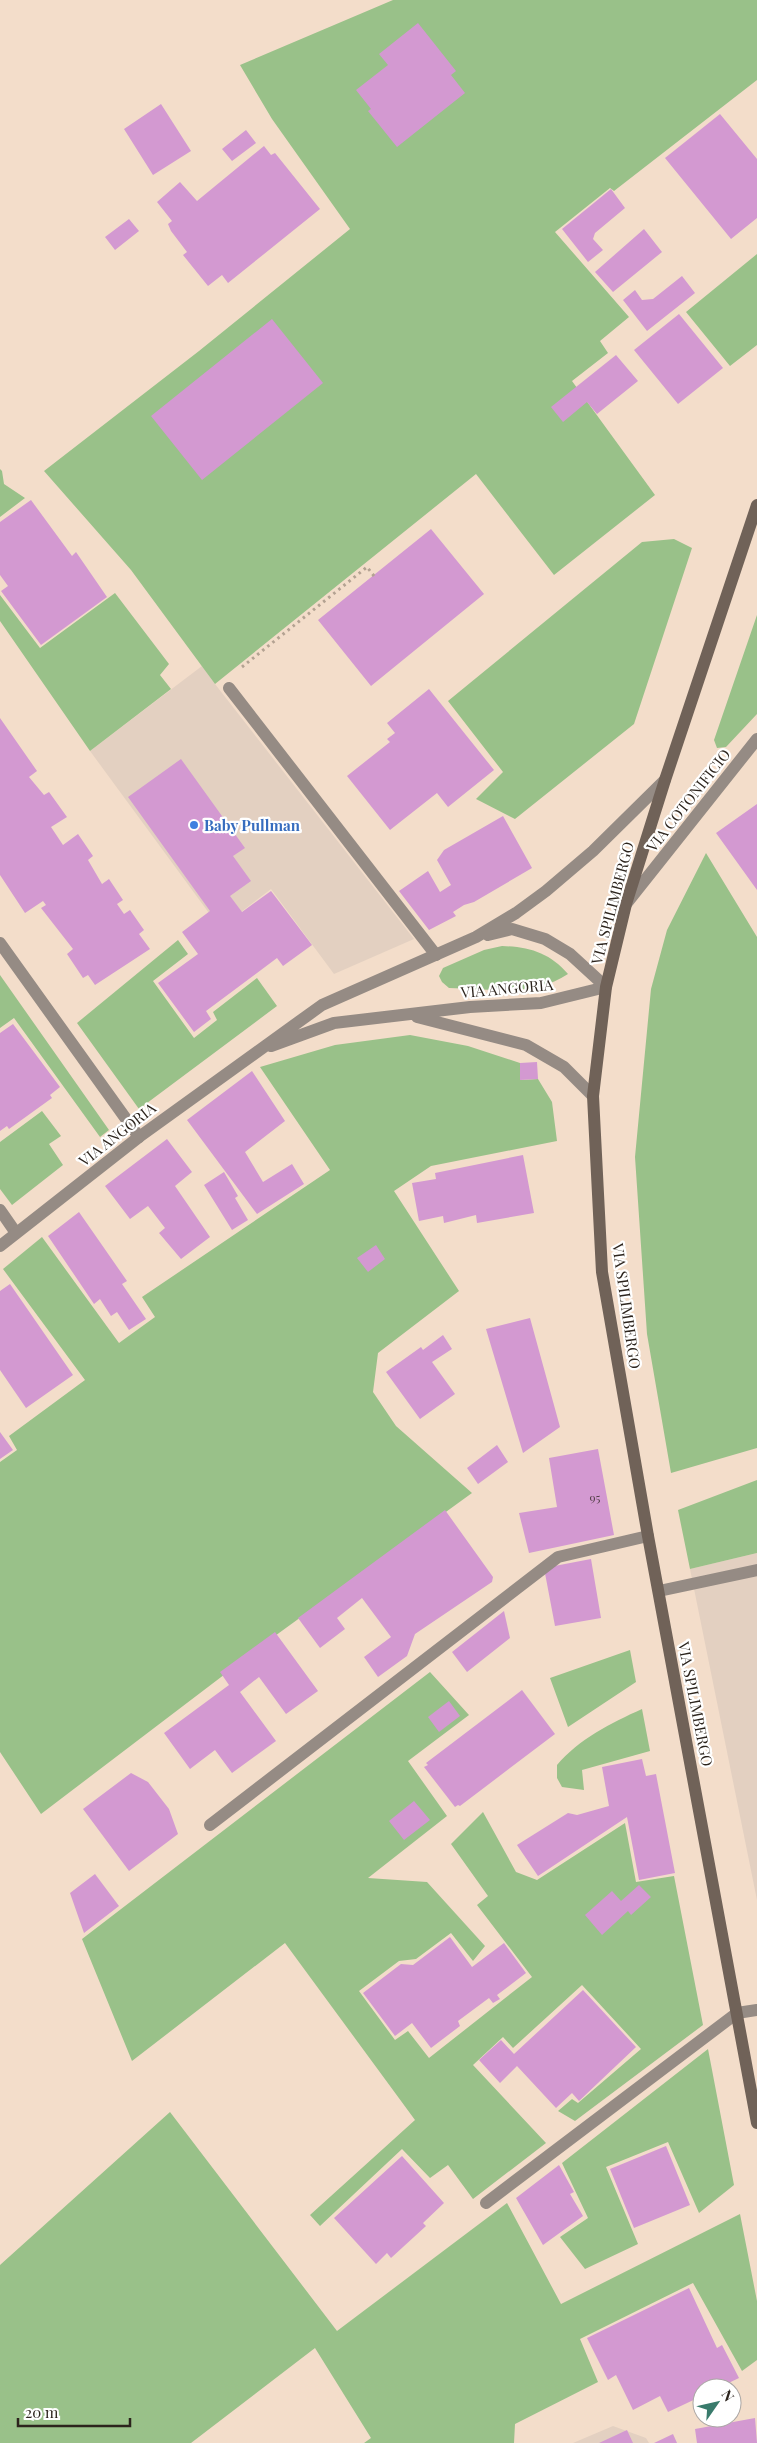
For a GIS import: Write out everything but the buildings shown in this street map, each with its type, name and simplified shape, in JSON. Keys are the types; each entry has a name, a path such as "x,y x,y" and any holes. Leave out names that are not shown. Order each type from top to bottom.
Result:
{"main road":[{"name":"VIA SPILIMBERGO","path":"757,511 664,780 626,904 606,988 593,1096 602,1272 648,1536 757,2123"}],"street":[{"path":"229,688 436,955"},
{"name":"VIA COTONIFICIO","path":"626,904 757,739"},
{"name":"VIA ANGORIA","path":"476,938 546,892 593,851 664,780"},
{"name":"VIA ANGORIA","path":"0,1246 139,1137 322,1005 436,955 476,938 512,929 545,939 570,954 606,988"},
{"path":"0,943 139,1137"},
{"name":"VIA ANGORIA","path":"255,1052 334,1023 410,1016 470,1007 541,1003 606,988"},
{"name":"VIA ANGORIA","path":"410,1016 526,1045 564,1067 593,1096"},
{"path":"0,1210 16,1233"},
{"path":"210,1825 558,1557 648,1536"},
{"path":"658,1590 757,1570"},
{"path":"486,2203 737,2014 757,2010"}],"path":[{"path":"229,688 236,672 367,567 374,576"}],"shaded area":[{"path":"202,666 414,939 334,974 271,889 220,928 90,751"},
{"path":"757,1553 757,1900 690,1569"},
{"path":"613,2426 646,2438 649,2443 573,2443"}],"green space":[{"path":"393,0 757,0 757,80 614,191 610,188 555,232 629,317 600,341 608,353 572,381 655,495 554,575 476,474 215,684 131,570 44,471 199,351 350,229 272,119 240,65"},
{"path":"757,254 757,345 730,366 686,312"},
{"path":"0,469 4,484 25,498 0,517"},
{"path":"674,539 692,548 634,724 515,819 476,799 503,772 448,701 642,542"},
{"path":"115,593 169,664 160,675 171,689 90,751 0,621 0,595 40,648"},
{"path":"757,615 757,714 726,747 717,748 714,740"},
{"path":"706,853 757,937 757,1448 671,1473 647,1334 635,1157 651,989 667,930"},
{"path":"178,940 188,954 153,981 194,1038 217,1020 213,1012 257,978 277,1006 139,1109 77,1023"},
{"path":"502,946 539,952 554,961 568,974 541,986 526,989 449,988 442,982 439,976 443,968 484,950"},
{"path":"0,975 109,1130 100,1137 14,1018 0,1028"},
{"path":"410,1035 468,1046 520,1063 520,1080 538,1079 552,1102 557,1141 431,1166 394,1191 459,1291 378,1353 373,1392 396,1426 472,1493 279,1633 41,1814 0,1752 0,1462 17,1450 9,1436 85,1380 3,1269 42,1237 119,1343 155,1317 142,1297 330,1170 260,1067 335,1045"},
{"path":"42,1111 61,1136 49,1144 63,1165 12,1205 0,1189 0,1142"},
{"path":"757,1480 757,1553 690,1569 678,1510"},
{"path":"630,1650 636,1682 568,1727 550,1678"},
{"path":"430,1672 469,1715 408,1761 447,1816 368,1878 427,1882 485,1946 473,1961 451,1933 416,1959 399,1961 359,1991 395,2040 408,2031 429,2058 532,1977 477,1905 488,1896 451,1844 483,1812 516,1872 537,1880 625,1823 636,1882 674,1876 703,2025 575,2121 558,2111 572,2099 578,2103 641,2049 582,1985 513,2048 503,2037 473,2065 546,2143 473,2199 448,2165 430,2178 402,2149 320,2226 310,2215 415,2120 285,1943 132,2061 82,1939"},
{"path":"642,1709 650,1751 582,1770 584,1790 562,1787 557,1778 557,1765 575,1747 596,1733"},
{"path":"708,2049 734,2185 699,2213 668,2142 606,2167 638,2244 585,2269 560,2237 588,2218 562,2163"},
{"path":"170,2112 337,2331 507,2203 561,2304 740,2214 757,2301 757,2360 742,2371 693,2283 580,2339 598,2382 515,2424 514,2443 364,2443 371,2438 315,2348 191,2443 0,2443 0,2265"}],"place":[{"name":"Baby Pullman","path":"194,825"}]}
